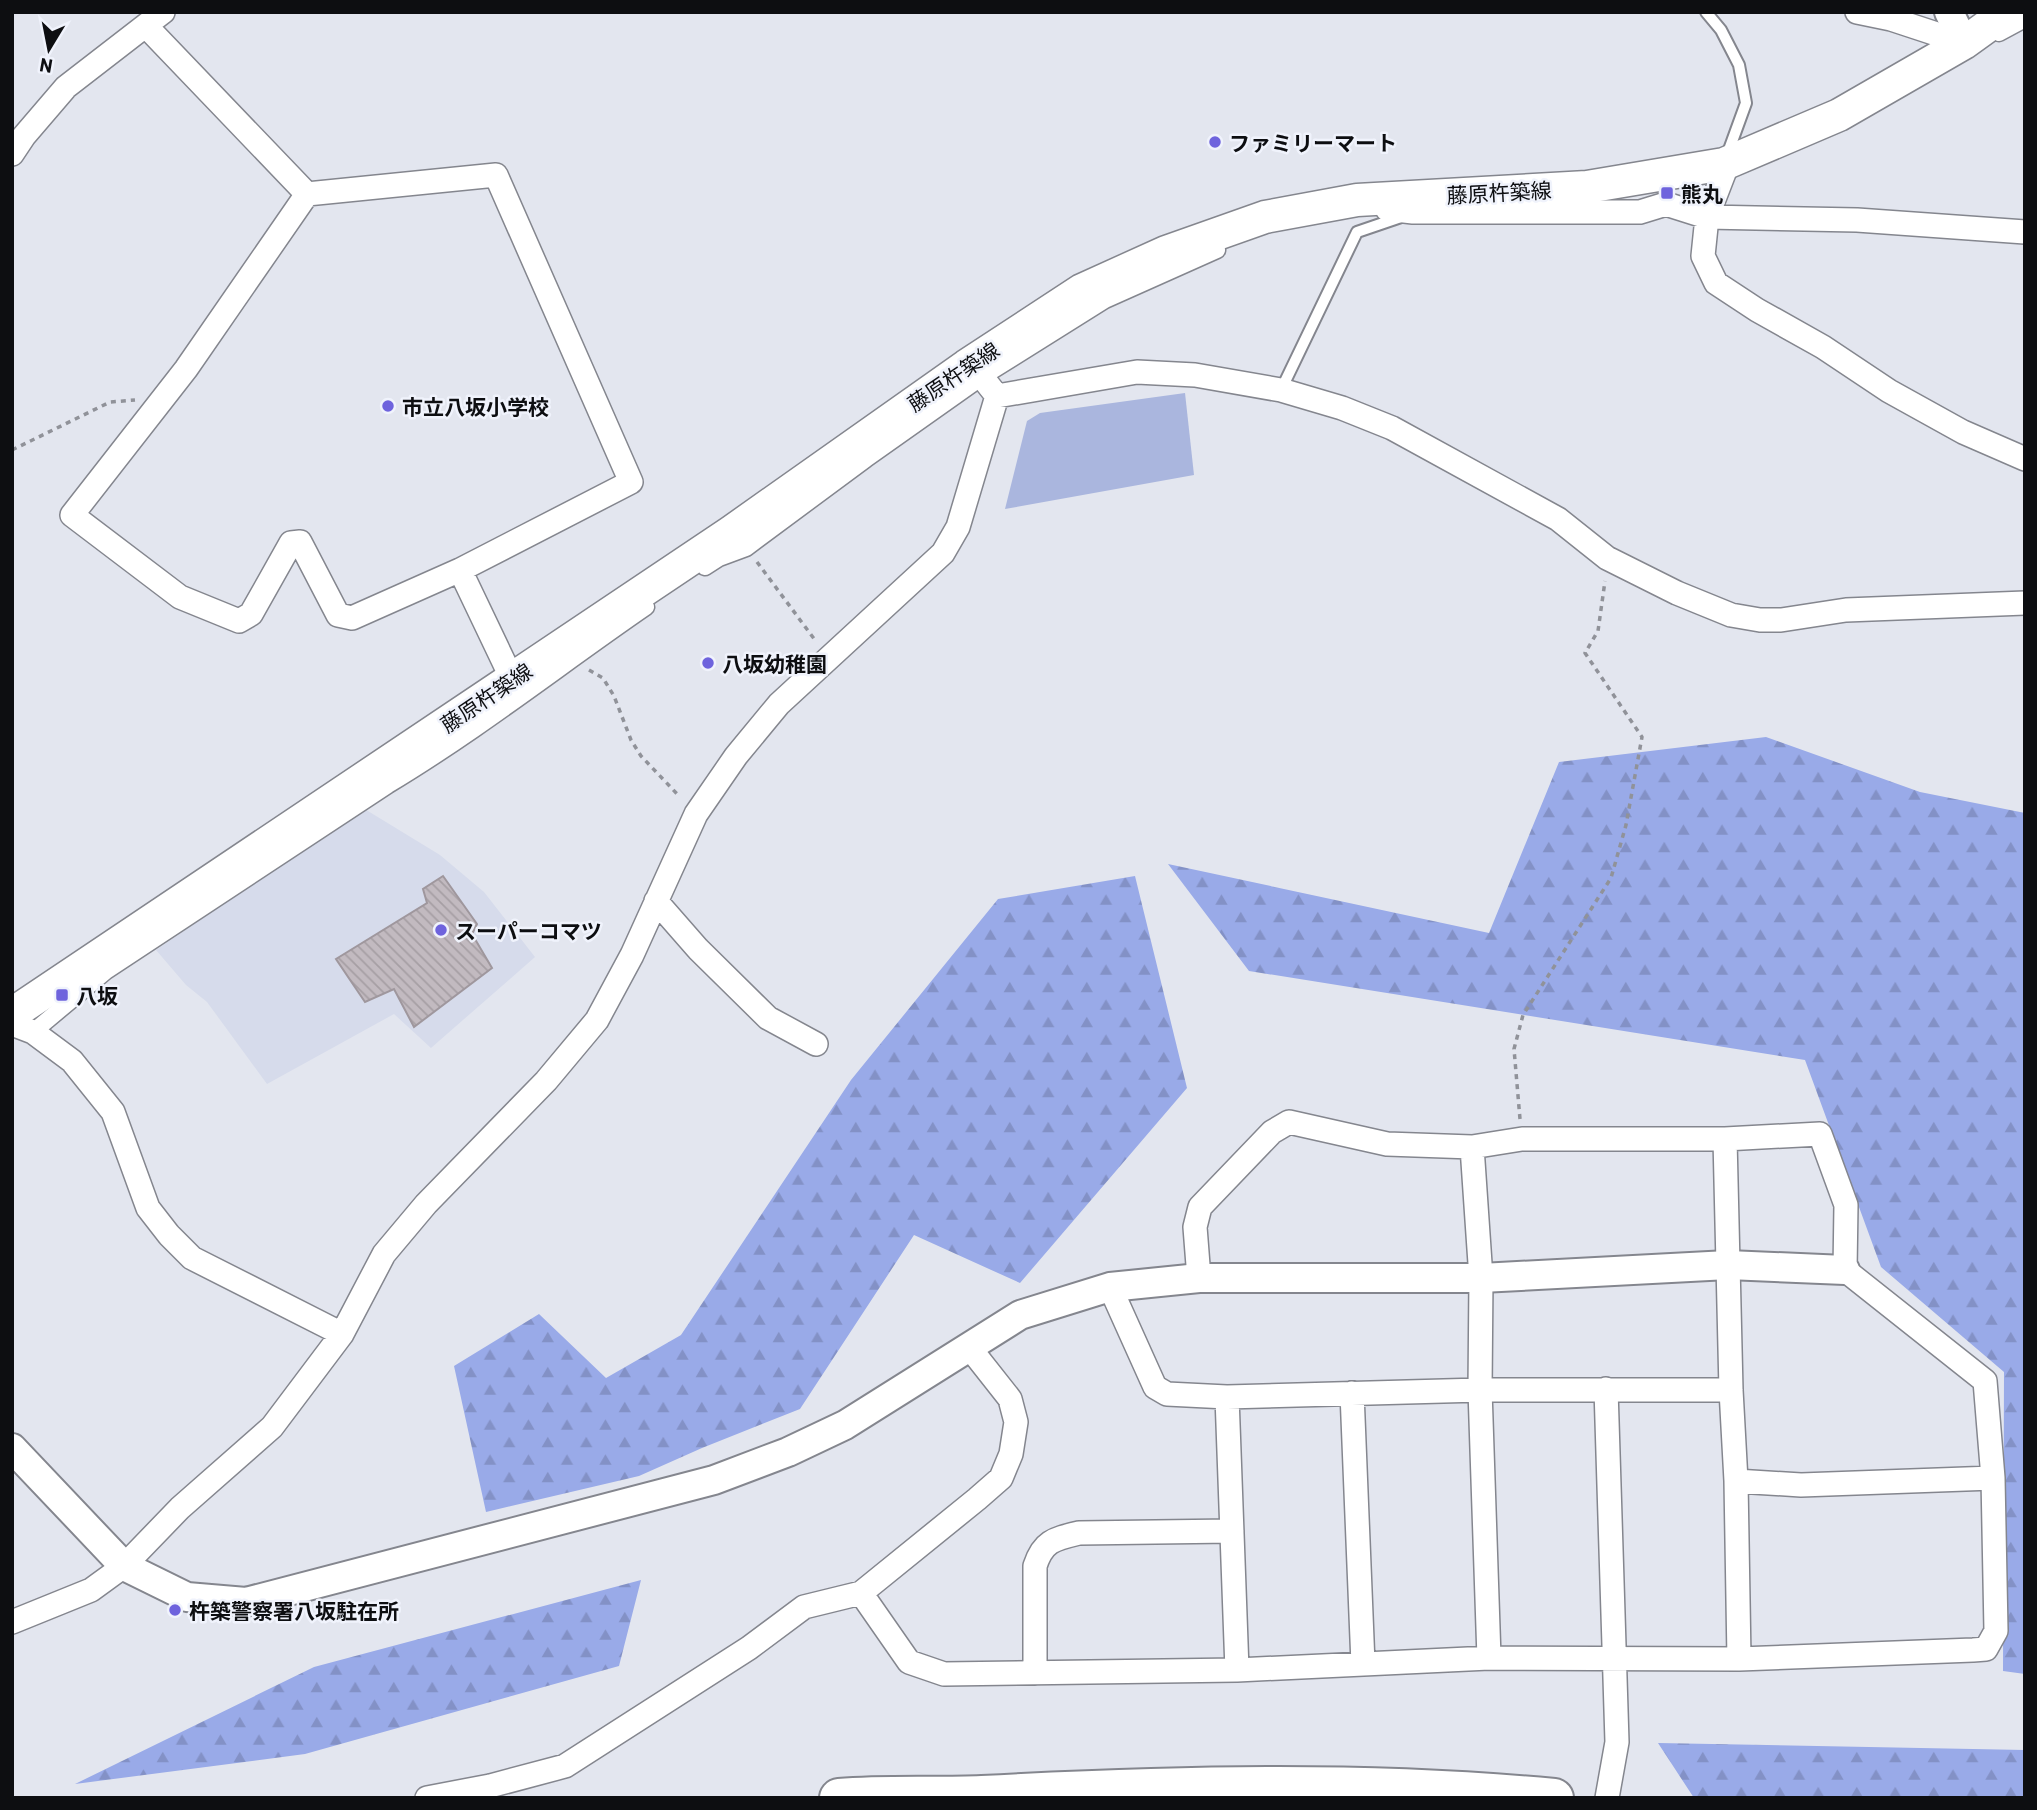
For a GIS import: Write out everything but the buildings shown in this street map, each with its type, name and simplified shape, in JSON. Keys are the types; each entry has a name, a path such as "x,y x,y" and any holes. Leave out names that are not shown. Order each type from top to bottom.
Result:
{"highway":[{"path":"839,1798 875,1794 930,1797 1114,1788 1278,1786 1398,1789 1553,1798"}],"main road":[{"name":"藤原杵築線","path":"19,1023 512,679 974,372 1082,290 1166,252 1265,217 1357,200 1587,187 1724,168 1839,115 1964,43 2007,12"}],"street":[{"path":"1857,12 1891,19 1964,43"},
{"path":"1949,12 1964,43"},
{"path":"12,154 66,87 155,19 307,194"},
{"path":"2025,19 1850,124 1786,154 1724,168 1707,217 1703,256 1716,283 1757,310 1823,347 1889,391 1963,432 2025,459"},
{"path":"496,175 631,482 460,570 352,618 338,615 300,542 291,543 251,614 239,621 180,597 72,515 186,369 307,194 496,175"},
{"path":"342,1334 192,1258 176,1243 148,1208 113,1112 72,1061 19,1023 106,971 425,763 719,558 746,548 974,372 1105,300 1206,254 1301,220 1367,207 1413,212 1640,212 1666,204 1707,217 1857,220 2025,232"},
{"path":"974,372 997,396"},
{"path":"997,396 1137,372 1195,375 1281,390 1342,408 1392,428 1558,519 1608,558 1688,598 1731,615 1781,620 1846,610 2025,603"},
{"path":"12,1622 91,1590 124,1566 180,1508 272,1427 342,1334 384,1254 426,1204 546,1081 597,1020 632,955 696,814 736,756 779,704 943,553 958,527 997,396"},
{"path":"460,570 512,679"},
{"path":"656,901 698,949 768,1018 816,1044"},
{"path":"1199,1278 1195,1227 1200,1207 1272,1132 1289,1122 1387,1144 1472,1147 1522,1139 1725,1139 1820,1134 1846,1205 1845,1270"},
{"path":"1725,1139 1739,1660"},
{"path":"1472,1147 1481,1278 1480,1390 1489,1658"},
{"path":"12,1448 124,1566 187,1597 246,1602 714,1480 788,1452 845,1425 1020,1315 1110,1287 1199,1278 1481,1278 1728,1265 1845,1270 1985,1381 1993,1478 1996,1631 1986,1649 1739,1660 1489,1658 1237,1670 944,1674 909,1662 861,1593"},
{"path":"1110,1287 1155,1387 1167,1394 1227,1397 1480,1390 1731,1390"},
{"path":"427,1798 490,1786 565,1766 750,1648 804,1607 861,1593 1001,1478 1011,1454 1016,1422 1010,1399 970,1347"},
{"path":"1605,1390 1617,1742 1608,1798"},
{"path":"1352,1393 1363,1664"},
{"path":"1227,1397 1237,1670"},
{"path":"1736,1481 1801,1485 1993,1478"},
{"path":"1035,1673 1035,1566 1040,1550 1056,1538 1079,1533 1232,1531"}],"lane":[{"path":"1706,12 1721,30 1739,65 1745,103 1724,168"},
{"path":"1281,390 1357,232 1413,212"}],"path":[{"path":"12,450 110,402 146,399"},
{"path":"746,548 828,657"},
{"path":"1522,1139 1514,1049 1523,1015 1611,878 1626,825 1642,737 1585,653 1598,631 1608,558"},
{"path":"579,669 589,670 603,678 614,696 631,740 640,755 696,814"}],"shaded area":[{"path":"1185,393 1194,475 1005,509 1027,421 1040,413"},
{"path":"363,808 440,855 484,892 535,957 431,1048 394,1014 267,1084 207,1002 186,985 156,950"}],"green space":[{"path":"1766,737 1920,792 2025,813 2025,1674 2003,1671 2004,1372 1881,1267 1805,1060 1249,971 1168,864 1489,933 1559,762"},
{"path":"1135,876 1187,1088 1020,1283 914,1235 800,1409 639,1476 486,1512 454,1366 539,1314 606,1378 681,1335 851,1080 998,899"},
{"path":"641,1580 619,1666 305,1754 75,1784 314,1667"},
{"path":"1658,1743 2025,1750 2025,1798 1694,1798"}],"place":[{"name":"ファミリーマート","path":"1215,142"},
{"name":"熊丸","path":"1667,193"},
{"name":"市立八坂小学校","path":"388,406"},
{"name":"八坂幼稚園","path":"708,663"},
{"name":"スーパーコマツ","path":"441,930"},
{"name":"八坂","path":"62,995"},
{"name":"杵築警察署八坂駐在所","path":"175,1610"}]}
